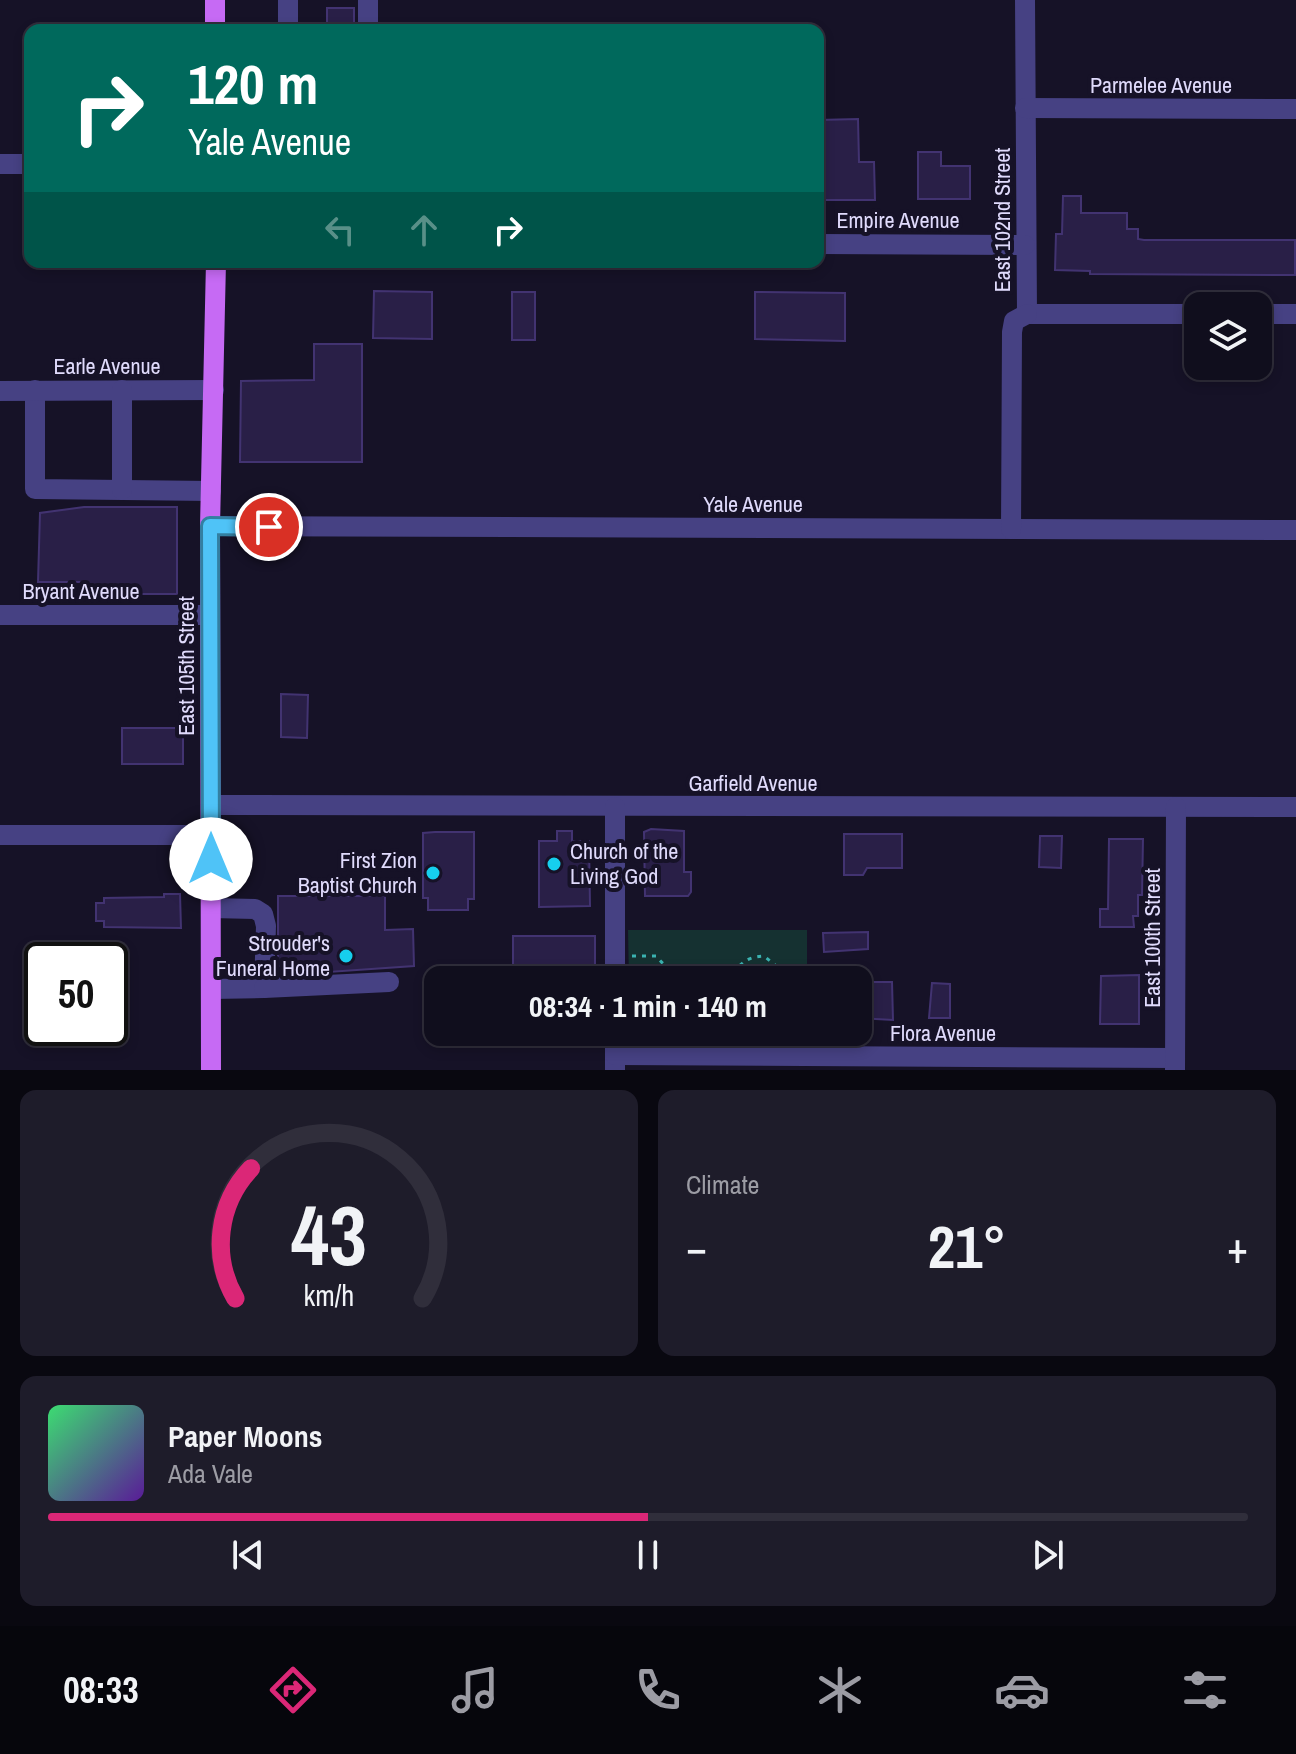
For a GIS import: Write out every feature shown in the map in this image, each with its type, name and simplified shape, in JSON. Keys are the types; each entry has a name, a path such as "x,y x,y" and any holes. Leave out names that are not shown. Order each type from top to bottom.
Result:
{"main road":[{"path":"215,0 215,24"},
{"name":"East 105th Street","path":"211,1070 210,526 216,268"}],"street":[{"path":"288,0 288,24"},
{"path":"368,0 368,24"},
{"name":"East 102nd Street","path":"1011,529 1012,332 1014,321 1027,314 1025,0"},
{"name":"Parmelee Avenue","path":"1025,108 1296,109"},
{"path":"0,164 24,164"},
{"name":"Empire Avenue","path":"824,244 1025,245"},
{"path":"1027,314 1184,314"},
{"path":"1272,314 1296,314"},
{"path":"35,390 35,489 211,491"},
{"path":"122,390 122,490"},
{"name":"Earle Avenue","path":"0,391 214,390"},
{"name":"Yale Avenue","path":"210,526 1296,530"},
{"name":"Bryant Avenue","path":"0,615 210,615"},
{"name":"Garfield Avenue","path":"211,805 1296,807"},
{"path":"615,807 615,966"},
{"name":"East 100th Street","path":"1175,1064 1176,807"},
{"path":"0,835 211,835"},
{"path":"211,908 255,909 263,914 266,926 264,988"},
{"path":"212,989 389,982"},
{"name":"Flora Avenue","path":"615,1062 1175,1064"}],"path":[{"path":"632,956 656,956 665,966"},
{"path":"736,966 749,957 764,956 775,966"}],"green space":[{"path":"628,930 807,930 807,966 629,966"}],"building":[{"path":"327,8 354,8 354,24 327,24"},
{"path":"858,119 859,162 874,162 875,200 824,200 824,120"},
{"path":"918,152 941,152 941,166 970,166 970,199 918,199"},
{"path":"1063,196 1081,196 1081,213 1127,213 1127,229 1138,229 1138,239 1295,240 1295,275 1090,274 1090,271 1055,270 1056,234 1062,234"},
{"path":"374,291 432,292 432,339 373,338"},
{"path":"512,292 535,292 535,340 512,340"},
{"path":"755,292 845,293 845,341 755,339"},
{"path":"314,344 362,344 362,462 240,462 241,381 314,380"},
{"path":"84,507 177,507 177,594 84,594 84,582 38,582 40,513"},
{"path":"281,694 308,695 307,738 281,737"},
{"path":"122,728 183,728 183,764 122,764"},
{"path":"651,829 684,831 684,872 691,872 691,892 688,896 645,896 644,832"},
{"path":"557,831 572,831 572,841 589,841 590,906 539,907 539,841 557,841"},
{"path":"474,832 474,899 468,899 468,910 428,910 428,898 423,898 423,833"},
{"path":"844,834 902,834 902,868 867,868 863,875 844,875"},
{"path":"1040,836 1062,836 1061,868 1039,867"},
{"path":"1109,839 1143,839 1142,895 1138,895 1138,916 1133,916 1134,927 1100,927 1100,909 1108,909"},
{"path":"164,894 180,894 181,928 104,927 104,921 96,921 96,903 104,903 104,898 164,897"},
{"name":"Strouder's Funeral Home","path":"278,896 385,896 385,930 413,929 414,966 314,973 314,966 278,966"},
{"path":"868,932 868,949 824,952 823,933"},
{"path":"513,936 595,936 595,966 513,966"},
{"path":"1139,975 1139,1024 1100,1024 1101,976"},
{"path":"872,982 892,982 893,1020 872,1019"},
{"path":"932,983 950,984 950,1018 929,1018"}],"place":[{"name":"Church of the Living God","path":"554,864"},
{"name":"First Zion Baptist Church","path":"433,873"},
{"name":"Strouder's Funeral Home","path":"346,956"}],"route":[{"path":"211,859 210,526 269,527"}]}
